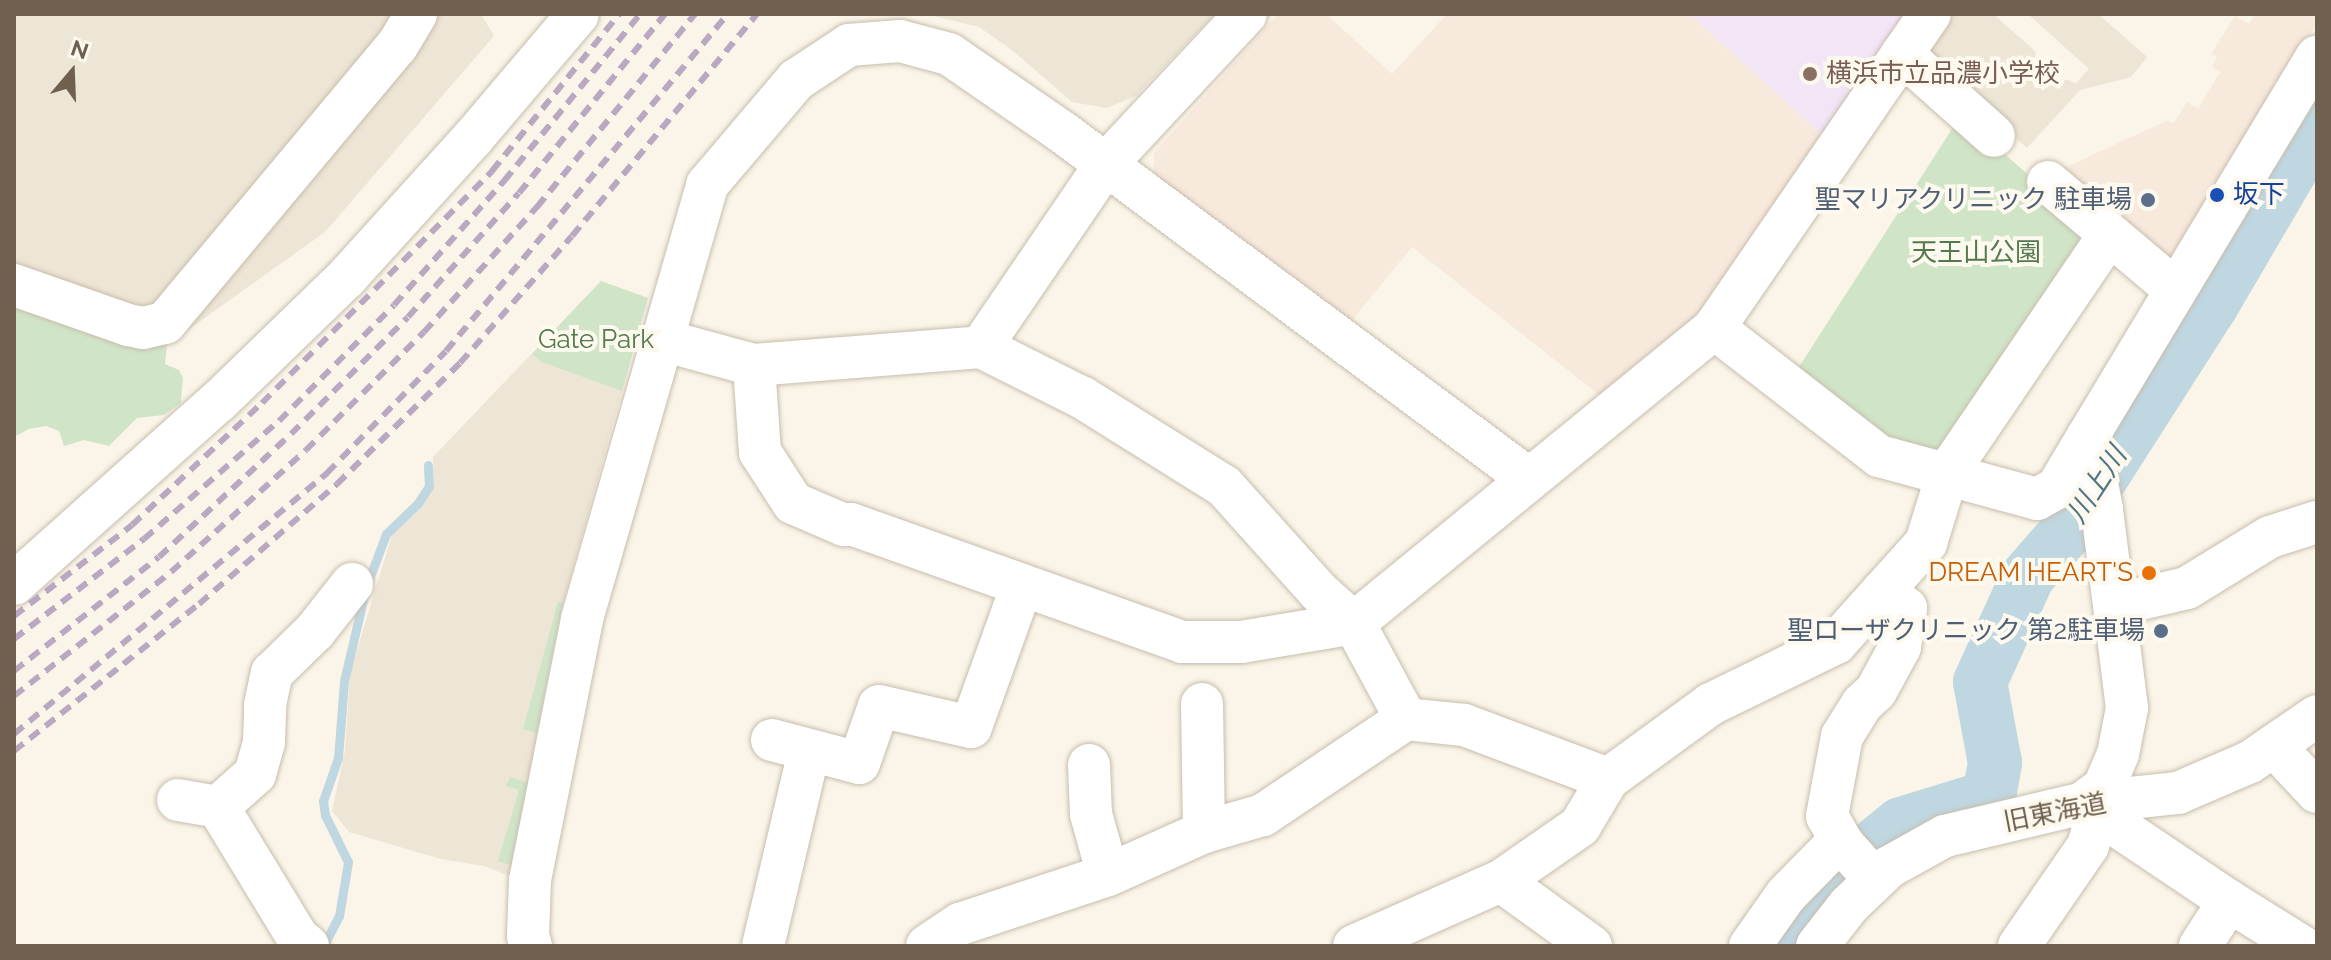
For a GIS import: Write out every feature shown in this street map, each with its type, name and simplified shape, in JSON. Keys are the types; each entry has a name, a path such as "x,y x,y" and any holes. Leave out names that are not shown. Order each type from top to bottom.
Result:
{"street":[{"path":"14,285 128,325 143,328 165,323 397,46 416,14"},
{"path":"14,584 219,401 346,278 473,138 578,14"},
{"path":"981,347 1106,164 1246,14"},
{"path":"754,365 760,452 793,503 844,525 851,524 1021,588 1182,642 1241,642 1354,623 1714,328 1930,14"},
{"path":"531,946 528,936 530,880 582,619 707,185 796,80 849,45 900,41 949,54 1106,164 1529,479"},
{"path":"1902,54 1994,136"},
{"path":"1714,328 1879,456 1948,472 2037,499 2057,488 2089,444 2176,290 2317,57"},
{"path":"2048,182 2176,290"},
{"path":"1354,946 1501,881 1580,826 1608,779 1711,704 1836,643 1926,543 1948,472 2109,235"},
{"path":"662,340 754,365 981,347 1083,398 1224,486 1319,592 1354,623 1406,719"},
{"path":"2083,803 2104,787 2118,754 2127,708 2102,509 2089,444"},
{"path":"2114,605 2187,588 2270,537 2317,522"},
{"path":"308,946 298,938 198,803 255,774 264,742 265,705 272,673 315,631 352,584"},
{"path":"763,946 791,746 859,763 879,706 971,727 1021,588"},
{"path":"1750,946 1786,895 1841,841 1842,736 1862,704 1876,691 1900,647 1906,608 1883,591"},
{"path":"1202,704 1204,832"},
{"name":"旧東海道","path":"1841,841 1889,867 1945,836 2083,803 2178,793 2250,762 2317,716"},
{"path":"927,946 960,924 1108,875 1204,832 1263,815 1406,719 1464,725 1608,779"},
{"path":"2274,746 2317,792"},
{"path":"1089,765 1091,814 1108,875"},
{"path":"2083,803 2301,946"},
{"path":"2019,946 2088,846 2094,825 2083,803"},
{"name":"旧東海道","path":"1817,946 1849,905 1841,841"},
{"path":"1501,881 1591,946"},
{"path":"2200,946 2229,901"}],"shaded area":[{"path":"14,14 481,14 494,36 325,232 167,345 142,344 14,382"},
{"path":"866,14 1215,14 1136,96 1107,108 1072,102 1012,50 979,27 929,15"},
{"path":"1278,14 1326,14 1392,74 1447,14 1690,14 1822,135 1712,311 1603,398 1412,247 1348,325 1154,174 1154,153"},
{"name":"横浜市立品濃小学校","path":"1690,14 1906,14 1822,135"},
{"path":"1944,14 1993,14 2035,51 2037,67 2028,77 2043,91 2054,79 2069,80 2075,84 2089,69 2028,14 2098,14 2147,57 2131,77 2080,90 2027,148 1925,57"},
{"path":"2255,14 2314,14 2316,25 2173,264 2053,173 2166,121 2174,123 2187,102 2198,109 2220,72 2212,67 2217,57 2211,54 2235,16 2249,24"},
{"path":"601,281 648,298 556,628 512,877 484,866 441,859 349,832 332,811 345,751 350,673 392,535 421,506 434,487 433,457"}],"green space":[{"name":"天王山公園","path":"1961,115 2087,227 2089,243 1948,444 1929,452 1886,441 1797,370"},
{"name":"Gate Park","path":"601,281 648,298 622,391 542,362 532,354"},
{"path":"14,302 98,330 167,345 165,364 179,370 183,378 181,403 164,415 137,418 109,446 84,440 64,446 59,431 46,426 29,429 14,437"},
{"path":"558,602 563,603 537,733 523,729"},
{"path":"510,777 529,783 514,866 498,861 519,790 506,786"}],"waterway":[{"name":"川上川","path":"1779,946 1808,899 1901,824 1989,797 1995,763 1980,682 2028,576 2067,531 2211,306 2317,125"},
{"path":"324,945 339,916 348,862 325,815 323,801 338,758 344,681 366,587 386,534 418,503 429,486 428,465"}],"railway":[{"path":"14,616 132,525 262,403 492,171 619,14"},
{"path":"14,639 144,539 279,421 394,305 504,181 640,14"},
{"path":"14,671 159,557 291,434 408,317 519,193 665,14"},
{"path":"14,696 171,572 306,450 424,332 537,207 695,14"},
{"path":"14,734 327,473 446,351 728,14"},
{"path":"14,751 199,604 337,484 460,363 572,236 757,14"}],"place":[{"name":"横浜市立品濃小学校","path":"1810,74"},
{"name":"坂下","path":"2217,195"},
{"name":"聖マリアクリニック 駐車場","path":"2148,200"},
{"name":"DREAM HEART'S","path":"2149,573"},
{"name":"聖ローザクリニック 第2駐車場","path":"2161,631"}]}
